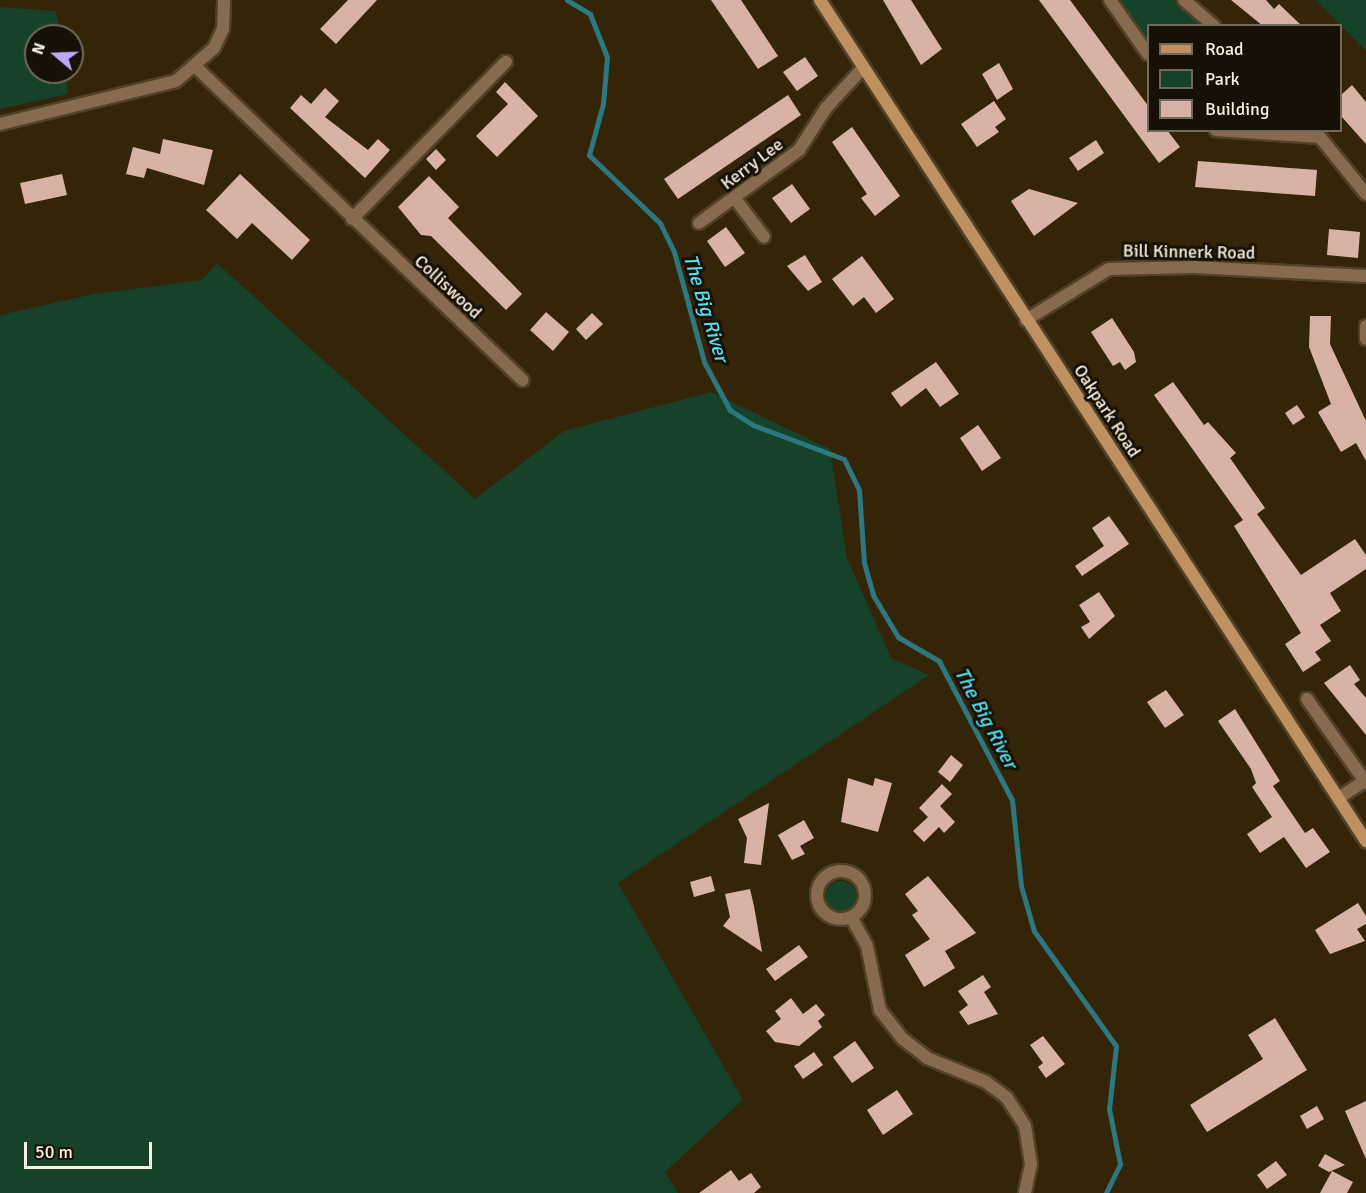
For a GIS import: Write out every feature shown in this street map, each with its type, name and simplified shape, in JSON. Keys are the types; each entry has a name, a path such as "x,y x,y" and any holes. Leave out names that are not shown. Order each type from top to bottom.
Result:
{"main road":[{"name":"Oakpark Road","path":"820,0 862,69 1366,841"}],"street":[{"path":"0,124 176,81 197,68 223,29 225,0"},
{"path":"1110,0 1147,51"},
{"path":"1184,0 1212,24"},
{"path":"352,219 506,62"},
{"name":"Colliswood","path":"197,68 522,380"},
{"name":"Kerry Lee","path":"699,223 736,200 799,150 826,108 862,69"},
{"path":"1266,132 1317,134 1366,194"},
{"path":"736,200 764,237"},
{"name":"Bill Kinnerk Road","path":"1026,320 1109,269 1366,276"},
{"path":"1366,326 1366,339"},
{"path":"1307,699 1365,781 1339,798"},
{"path":"851,917 867,946 880,1010 903,1039 927,1058 986,1082 1013,1107 1030,1145 1025,1193"}],"green space":[{"path":"1119,0 1175,0 1203,24 1147,24 1147,40"},
{"path":"1316,0 1366,0 1366,51 1342,24"},
{"path":"0,7 56,11 58,24 24,24 24,84 67,84 68,94 0,109"},
{"path":"217,263 475,499 564,431 711,392 830,449 847,558 891,658 929,675 618,883 743,1100 665,1172 678,1193 0,1193 0,315 94,294 202,280"},
{"path":"841,881 847,882 855,890 855,902 847,910 841,911 835,910 827,902 826,896 827,890 835,882"}],"building":[{"path":"348,0 377,0 336,44 320,29"},
{"path":"711,0 741,0 778,56 758,69"},
{"path":"883,0 911,0 942,49 921,65"},
{"path":"1039,0 1070,0 1147,104 1147,132 1169,132 1180,147 1159,163"},
{"path":"1231,0 1266,0 1274,9 1279,4 1300,24 1261,24"},
{"path":"805,57 818,76 797,91 783,72"},
{"path":"999,63 1013,89 997,100 982,74"},
{"path":"505,82 538,116 497,157 476,136 508,104 496,92"},
{"path":"1352,85 1366,102 1366,144 1342,117 1342,94"},
{"path":"325,88 339,101 325,117 368,150 378,139 390,150 365,178 290,108 301,95 311,104"},
{"path":"788,95 801,115 678,199 664,179"},
{"path":"994,101 1006,119 995,127 999,132 977,147 961,124"},
{"path":"852,127 900,196 875,216 861,198 867,194 832,142"},
{"path":"163,139 213,150 204,185 147,168 144,178 126,174 133,147 160,154"},
{"path":"1096,140 1104,153 1078,171 1069,158"},
{"path":"436,149 446,160 436,170 426,159"},
{"path":"1198,161 1317,170 1315,196 1195,187"},
{"path":"62,174 67,195 25,204 20,183"},
{"path":"240,174 310,240 292,260 252,223 237,239 206,210"},
{"path":"429,176 459,207 448,218 522,294 506,310 431,236 421,235 398,207"},
{"path":"792,184 810,209 791,223 772,198"},
{"path":"1029,189 1078,203 1034,236 1011,201"},
{"path":"726,227 745,253 725,267 707,241"},
{"path":"1329,229 1360,232 1358,258 1327,255"},
{"path":"805,255 822,282 808,291 787,266"},
{"path":"862,256 894,299 876,313 864,297 853,306 832,279"},
{"path":"546,312 569,332 553,351 530,330"},
{"path":"592,313 603,324 586,340 576,329"},
{"path":"1310,316 1331,316 1330,344 1366,421 1366,461 1356,443 1341,452 1318,412 1331,404 1309,347"},
{"path":"1112,318 1134,352 1136,362 1125,370 1120,362 1113,366 1091,332"},
{"path":"936,362 959,394 940,407 926,388 901,407 891,393"},
{"path":"1173,382 1204,425 1208,422 1236,453 1230,458 1265,508 1257,514 1301,575 1355,539 1366,555 1366,569 1330,593 1341,611 1320,625 1331,641 1315,652 1321,660 1303,672 1285,644 1301,633 1234,526 1243,520 1154,395"},
{"path":"1297,405 1305,417 1293,425 1285,413"},
{"path":"978,425 1001,458 982,471 960,438"},
{"path":"1109,516 1129,544 1082,576 1075,566 1104,546 1092,528"},
{"path":"1099,592 1115,616 1089,639 1081,627 1090,622 1079,605"},
{"path":"1350,665 1360,680 1354,684 1366,698 1366,735 1324,683"},
{"path":"1166,690 1184,715 1165,728 1147,702"},
{"path":"1235,709 1280,781 1273,786 1305,833 1313,828 1330,852 1306,868 1284,837 1260,853 1247,834 1272,817 1252,787 1256,783 1251,769 1218,721"},
{"path":"951,755 963,765 950,782 938,772"},
{"path":"848,778 873,786 875,778 892,783 878,832 841,822"},
{"path":"942,784 952,794 940,806 955,822 944,833 939,827 924,842 913,831 928,817 919,808"},
{"path":"769,803 761,865 744,863 747,838 738,819"},
{"path":"804,820 814,838 800,846 805,854 792,860 778,835"},
{"path":"711,876 715,891 694,897 690,882"},
{"path":"928,876 976,933 945,951 955,968 924,987 905,955 930,939 912,915 918,911 905,894"},
{"path":"750,889 762,952 723,926 730,917 725,894"},
{"path":"1358,903 1366,916 1366,924 1357,929 1365,941 1330,954 1315,930"},
{"path":"799,945 808,957 775,981 766,969"},
{"path":"983,975 991,987 984,992 998,1014 968,1025 959,1012 968,1005 958,991"},
{"path":"791,998 803,1014 816,1004 825,1015 818,1021 822,1027 799,1046 775,1042 766,1031 781,1019 775,1011"},
{"path":"1275,1018 1307,1070 1207,1132 1190,1105 1263,1059 1248,1035"},
{"path":"1043,1036 1065,1064 1046,1078 1038,1067 1043,1063 1030,1045"},
{"path":"855,1041 874,1068 852,1083 833,1057"},
{"path":"814,1052 823,1065 803,1079 794,1066"},
{"path":"897,1090 913,1114 883,1135 867,1110"},
{"path":"1366,1101 1366,1159 1345,1111"},
{"path":"1317,1106 1324,1119 1307,1129 1300,1116"},
{"path":"1325,1154 1345,1165 1329,1172 1318,1166"},
{"path":"1276,1161 1287,1175 1267,1189 1257,1175"},
{"path":"731,1170 739,1181 751,1173 761,1187 754,1193 699,1193"},
{"path":"1332,1171 1353,1182 1347,1193 1320,1193"}],"waterway":[{"name":"The Big River","path":"567,0 590,14 607,57 603,104 589,155 660,223 674,252 704,362 730,410 753,425 844,459 859,490 864,563 873,595 898,637 939,661 1012,800 1021,886 1034,931 1116,1046 1109,1109 1120,1164 1106,1193"}]}
